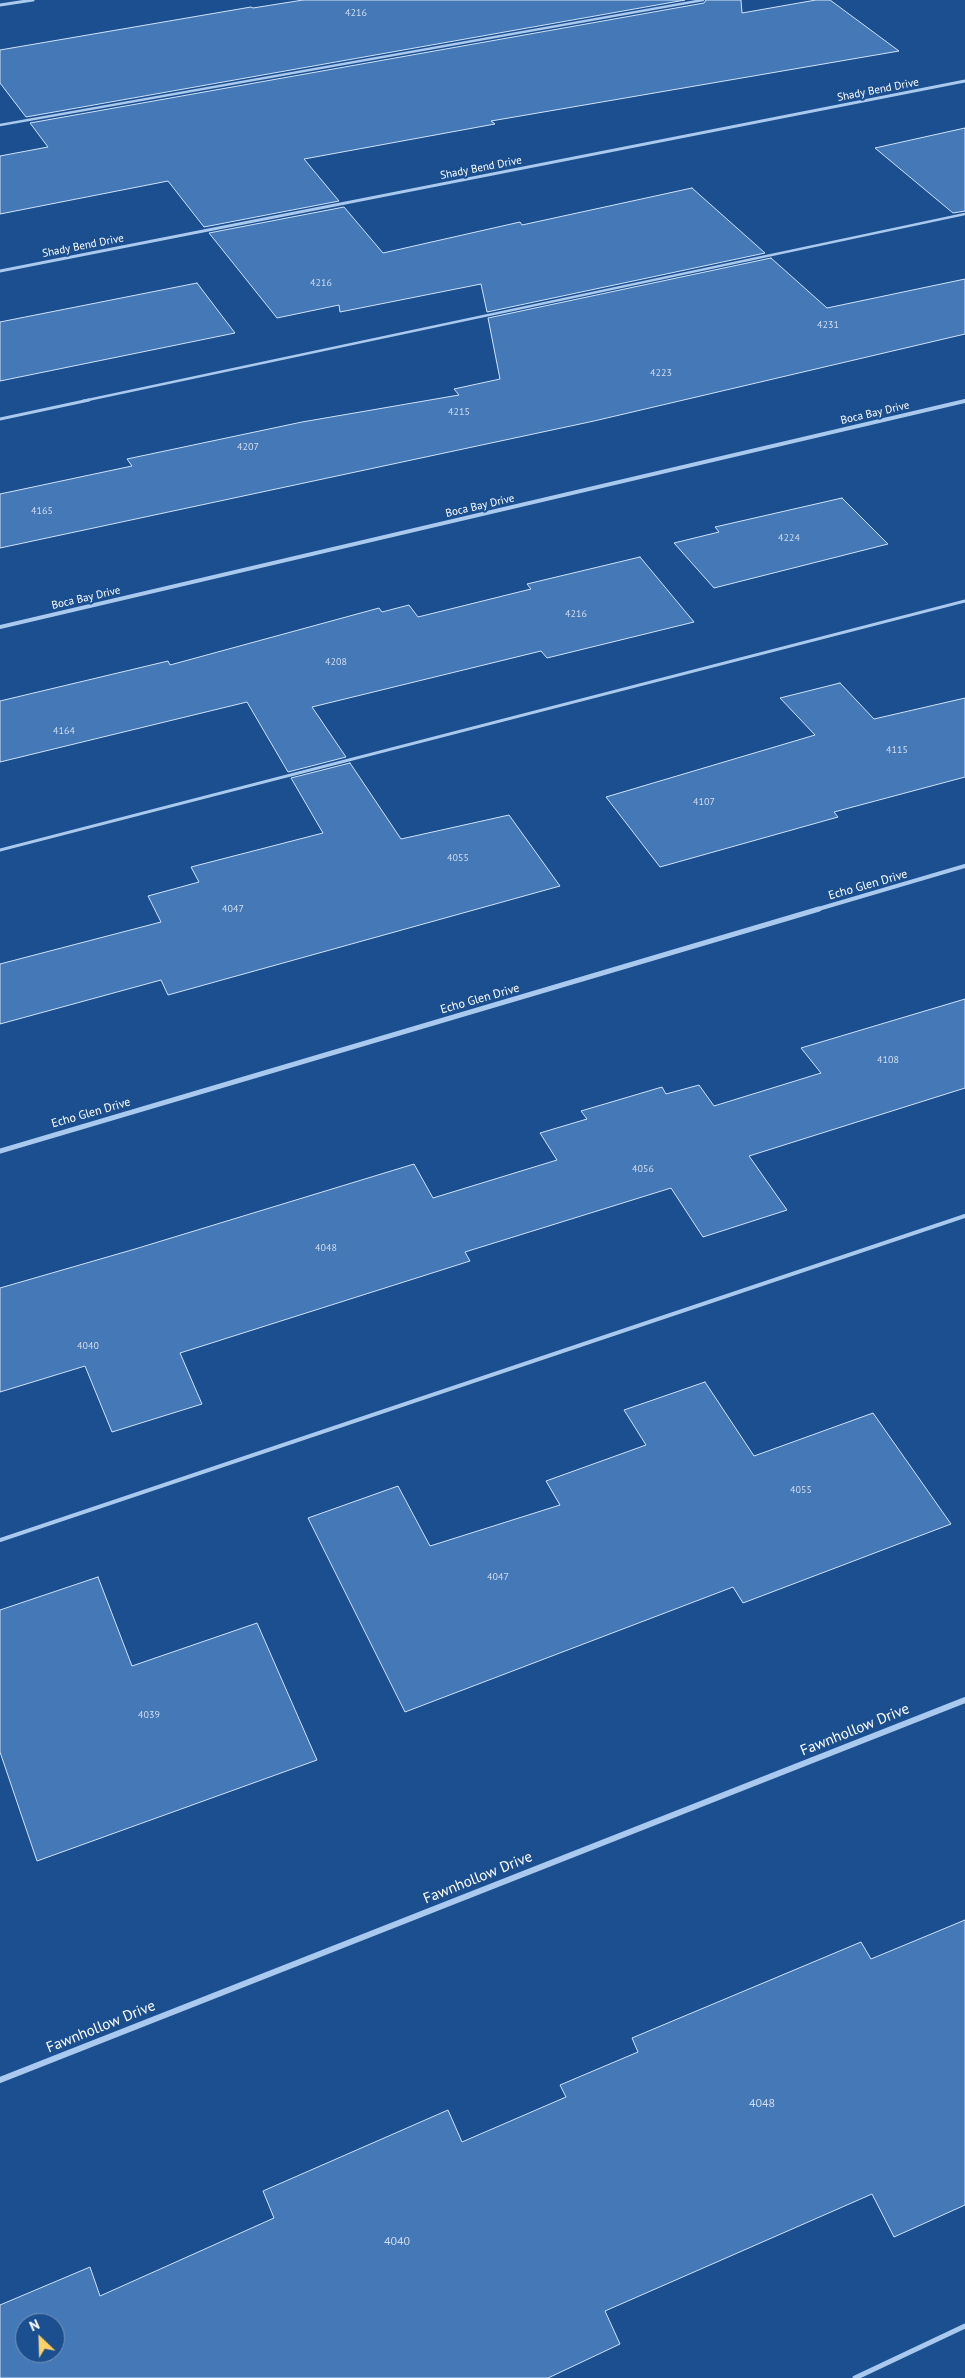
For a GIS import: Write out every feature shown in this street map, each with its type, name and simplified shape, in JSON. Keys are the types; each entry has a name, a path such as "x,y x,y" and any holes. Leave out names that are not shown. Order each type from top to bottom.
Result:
{"street":[{"path":"0,5 33,0"},
{"name":"Shady Bend Drive","path":"0,271 965,81"},
{"name":"Boca Bay Drive","path":"0,628 965,401"},
{"name":"Echo Glen Drive","path":"0,1151 965,866"},
{"name":"Fawnhollow Drive","path":"0,2080 965,1700"}],"lane":[{"path":"0,125 703,0"},
{"path":"0,419 965,214"},
{"path":"0,850 965,600"},
{"path":"0,1540 965,1216"},
{"path":"855,2378 965,2326"}],"building":[{"path":"303,0 685,0 26,117 0,83 0,50 251,7"},
{"path":"706,0 741,0 742,13 816,0 830,0 899,51 491,121 495,124 304,159 339,201 204,227 168,181 0,214 0,156 48,147 30,123 704,3"},
{"path":"965,128 965,211 953,213 875,148"},
{"path":"692,188 765,253 487,312 481,284 340,312 339,305 277,318 209,233 344,207 383,253 520,222 522,225"},
{"path":"771,258 827,308 965,279 965,334 594,421 0,548 0,494 132,466 127,459 302,422 459,395 454,389 500,379 488,318"},
{"path":"197,283 235,333 0,381 0,322"},
{"path":"842,498 888,544 714,588 674,543 719,532 715,527"},
{"path":"640,557 694,622 547,658 541,651 312,707 346,757 288,772 247,702 0,762 0,701 168,661 170,665 379,608 382,612 409,605 418,617 531,589 527,584"},
{"path":"840,683 874,719 965,698 965,777 834,812 838,817 660,867 606,797 815,735 780,698"},
{"path":"350,763 401,839 509,815 560,886 168,995 161,980 0,1024 0,964 161,922 148,896 199,882 191,867 323,833 291,778"},
{"path":"965,999 965,1088 749,1156 787,1210 703,1237 671,1188 465,1252 470,1261 180,1353 202,1404 112,1432 85,1366 0,1392 0,1288 414,1164 433,1198 557,1160 540,1133 587,1119 581,1111 662,1087 666,1094 699,1085 714,1106 821,1073 801,1048"},
{"path":"705,1382 754,1456 873,1413 951,1524 743,1603 733,1587 405,1712 308,1518 398,1486 430,1546 560,1505 546,1481 646,1445 624,1410"},
{"path":"98,1577 132,1666 257,1623 317,1760 37,1861 0,1752 0,1610"},
{"path":"965,1920 965,2205 894,2237 872,2194 605,2311 620,2344 548,2378 0,2378 0,2305 90,2267 100,2296 274,2218 263,2191 448,2110 462,2142 566,2097 560,2085 638,2052 632,2038 861,1942 871,1959"}]}
